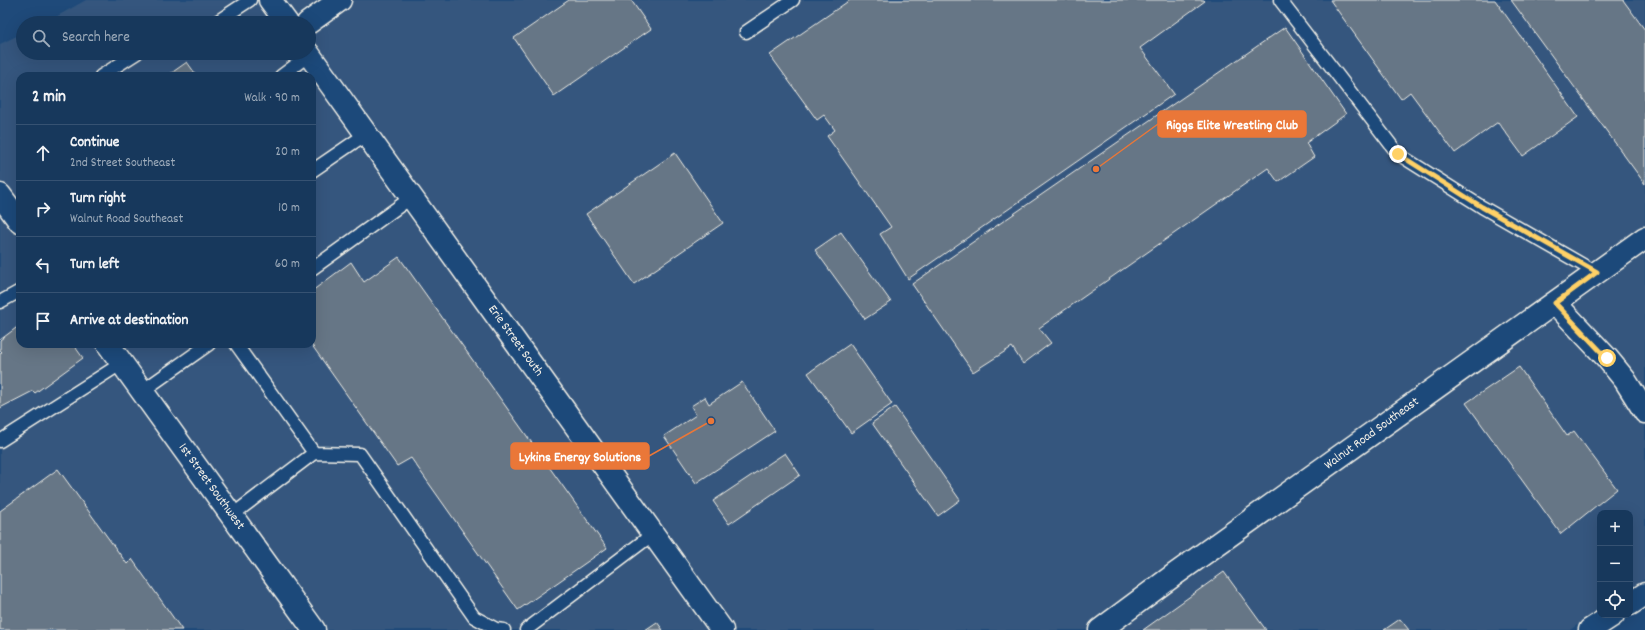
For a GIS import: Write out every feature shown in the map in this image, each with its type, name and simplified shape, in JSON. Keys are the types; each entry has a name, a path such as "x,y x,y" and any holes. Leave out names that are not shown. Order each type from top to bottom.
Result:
{"main road":[{"path":"270,0 282,16"},
{"path":"316,17 340,0"},
{"name":"Erie Street South","path":"313,60 722,630"},
{"path":"0,195 16,217"},
{"name":"Walnut Road Southeast","path":"1100,630 1174,575 1645,238"},
{"path":"1555,303 1607,358 1625,380 1645,412"},
{"name":"1st Street Southwest","path":"111,348 141,392 314,630"},
{"path":"1633,602 1645,594"},
{"path":"1590,630 1608,618"}],"lane":[{"path":"226,16 250,0"},
{"path":"746,32 793,0"},
{"path":"1280,0 1398,154 1482,207 1597,272"},
{"path":"107,72 126,60"},
{"path":"286,72 301,60"},
{"path":"316,168 366,134"},
{"path":"316,266 412,197"},
{"path":"0,302 16,293"},
{"path":"141,392 203,348"},
{"path":"239,348 314,453"},
{"path":"0,441 122,363"},
{"path":"232,516 314,453 360,454 474,617 496,629 504,630"},
{"path":"526,630 653,534"}],"shaded area":[{"path":"86,0 1645,0 1645,579 1633,587 1633,510 1597,510 1597,611 1570,630 0,630 0,44 16,36 16,60 316,60 316,16 57,16"}],"building":[{"path":"569,0 631,0 651,29 554,96 514,38"},
{"path":"850,0 1205,1 1140,48 1174,94 908,279 880,234 891,227 827,136 835,130 824,115 817,120 770,55"},
{"path":"1330,0 1495,0 1578,117 1523,156 1498,122 1455,153 1410,92 1401,99"},
{"path":"1511,0 1623,0 1645,30 1645,184"},
{"path":"1285,27 1346,114 1306,143 1314,157 1278,182 1268,168 1039,328 1051,343 1023,364 1012,347 973,372 912,284"},
{"path":"187,62 194,72 173,72"},
{"path":"675,153 723,223 634,284 586,214"},
{"path":"841,232 891,302 865,319 815,250"},
{"path":"399,257 607,548 518,610 411,458 397,466 314,348 316,348 316,288 351,262 364,282"},
{"path":"16,328 16,348 76,348 83,358 35,393 33,391 0,408 0,353 2,352 0,350 0,340"},
{"path":"850,344 892,404 851,433 808,373"},
{"path":"1519,367 1567,436 1574,431 1617,489 1561,534 1466,403"},
{"path":"742,382 775,431 696,483 664,436 696,415 691,406 705,397 709,404"},
{"path":"895,407 960,500 938,516 872,423"},
{"path":"785,453 800,475 729,524 713,501"},
{"path":"58,469 127,564 132,559 182,630 0,630 0,511"},
{"path":"1224,572 1266,630 1143,630"},
{"path":"1400,619 1409,630 1384,630"},
{"path":"657,622 663,630 645,630"}],"place":[{"name":"Riggs Elite Wrestling Club","path":"1096,169"},
{"name":"Lykins Energy Solutions","path":"711,421"}],"route":[{"path":"1398,154 1482,207 1597,272 1555,303 1607,358"}]}
